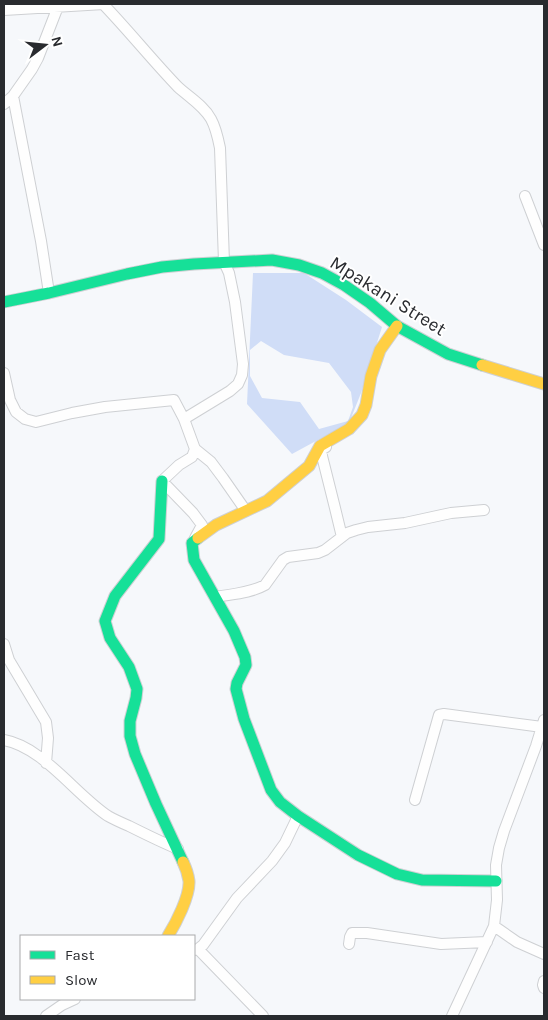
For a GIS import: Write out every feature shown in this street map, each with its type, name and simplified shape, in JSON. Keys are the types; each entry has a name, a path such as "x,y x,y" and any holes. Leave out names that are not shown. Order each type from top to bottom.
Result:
{"street":[{"path":"4,10 58,5 104,4 179,88 206,111 211,118 220,148 224,262 229,273 235,302 243,364 242,375 238,384 230,391 184,419"},
{"path":"4,104 13,96 38,58 58,5"},
{"path":"13,96 49,293"},
{"path":"526,196 544,245"},
{"name":"Mpakani Street","path":"4,302 162,268 272,260 299,265 322,273 370,303 398,326 448,354 544,384"},
{"path":"192,543 216,525 267,501 309,466 320,446 349,429 362,415 371,376 380,350 398,326"},
{"path":"4,373 10,400 16,412 25,419 36,422 72,412 174,400 184,419 195,449 211,462 246,511"},
{"path":"342,537 321,450 353,432 367,414"},
{"path":"169,935 179,916 189,882 186,868 178,849 135,754 130,736 130,721 136,698 136,689 129,667 110,638 105,621 115,596 158,540 162,481 192,456 195,449"},
{"path":"162,481 194,513 202,525 192,543 194,560 234,631 245,657 246,665 236,689 244,719 265,775 271,790 280,802 358,855 397,874 422,880 496,881"},
{"path":"216,597 261,587 265,585 282,560 288,557 318,553 356,530 405,523 451,513 484,510"},
{"path":"4,644 9,660 46,722 48,745 46,762"},
{"path":"415,800 439,715 543,723 540,746 504,831 496,865 497,900 494,926 452,1016"},
{"path":"4,740 21,745 46,762 80,794 109,816 178,849"},
{"path":"263,1016 196,949 213,932 237,898 272,861 285,843 298,816"},
{"path":"494,926 510,938 544,954"},
{"path":"350,944 352,933 367,933 441,944 487,942"},
{"path":"544,981 544,988"},
{"path":"46,1016 73,1000"}],"shaded area":[{"path":"253,273 304,273 346,300 382,327 361,393 349,423 292,454 247,404","holes":["261,341 284,355 329,363 351,392 353,407 348,421 319,429 300,402 262,398 250,376 250,350"]}],"traffic: fast":[{"path":"4,302 162,267 272,260 299,265 322,273 370,303 397,326 448,354 482,365"},
{"path":"162,481 159,539 115,596 105,621 110,638 129,667 137,689 130,721 130,736 135,754 183,862"},
{"path":"198,538 192,543 194,560 234,631 245,657 246,665 236,689 244,719 271,790 280,802 358,855 397,874 422,880 496,881"}],"traffic: slow":[{"path":"198,538 216,525 267,501 309,466 320,446 349,429 362,415 366,405 371,376 380,350 397,326"},
{"path":"482,365 544,384"},
{"path":"169,935 182,909 189,887 188,876 183,862"}]}
